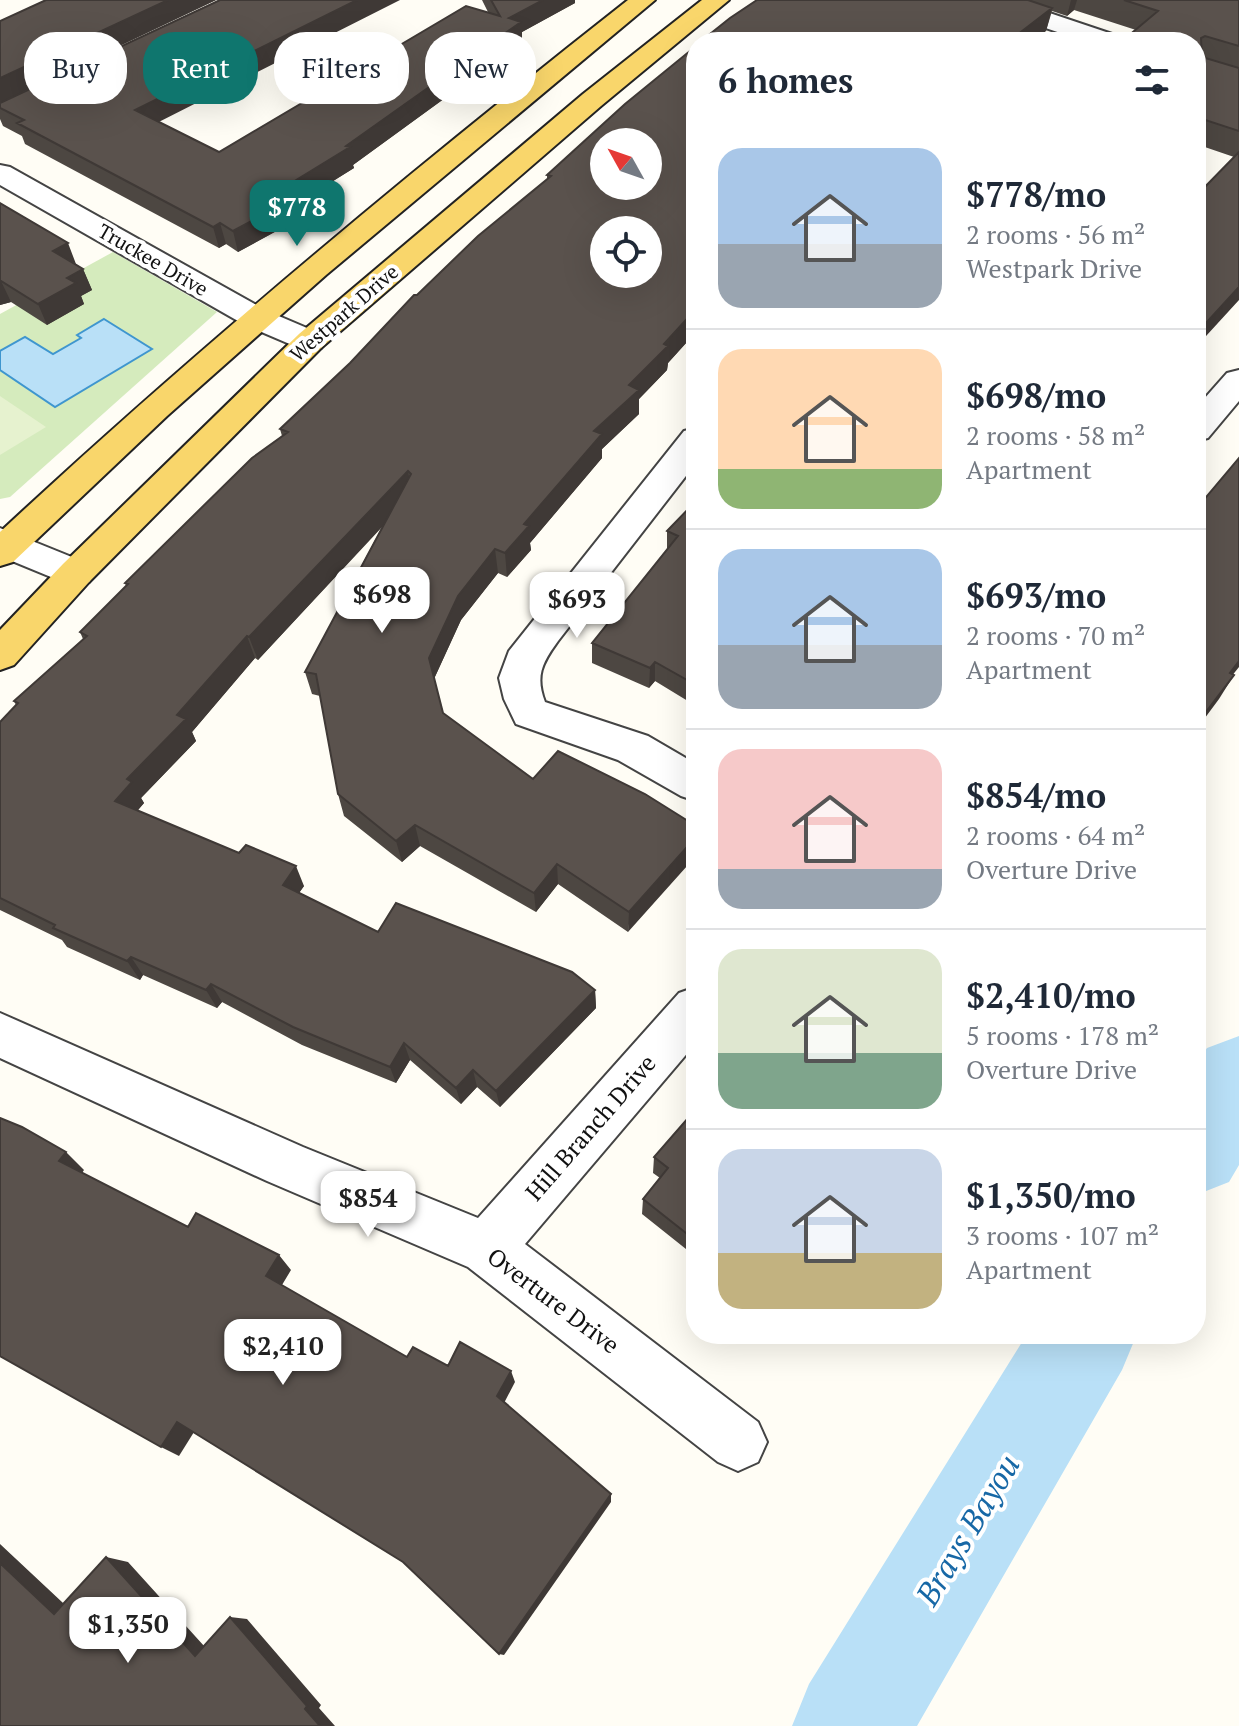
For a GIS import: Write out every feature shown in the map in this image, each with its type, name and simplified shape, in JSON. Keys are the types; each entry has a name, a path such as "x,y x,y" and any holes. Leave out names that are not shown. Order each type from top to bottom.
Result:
{"main road":[{"path":"3,546 256,318 643,0"},
{"name":"Westpark Drive","path":"0,655 76,573 310,341 592,100 717,0"},
{"path":"537,84 592,100"}],"street":[{"path":"987,0 1076,32"},
{"name":"Truckee Drive","path":"0,173 256,318 310,341"},
{"path":"1206,418 1239,380"},
{"path":"686,452 544,631 522,662 516,686 530,713 633,748 686,778"},
{"path":"3,546 76,573"},
{"name":"Hill Branch Drive","path":"487,1248 686,1019"},
{"name":"Overture Drive","path":"0,1035 285,1164 487,1248 738,1442"}],"green space":[{"path":"113,252 217,312 10,497 0,499 0,314"},
{"path":"0,396 46,427 0,455"}],"water":[{"path":"104,319 152,349 55,407 0,370 0,351 25,337 53,354 81,338 77,335"}],"building":[{"path":"46,0 168,0 99,32 24,32 24,67 0,78 0,21"},
{"path":"220,0 357,0 292,32 274,32 274,41 258,49 258,32 152,32"},
{"path":"491,0 543,0 509,18 521,22 507,32 425,32 425,90 409,101 409,40 466,6 500,16"},
{"path":"757,0 1028,0 1052,8 1021,32 712,32"},
{"path":"1124,0 1239,0 1239,46 1206,36 1206,32 1133,32 1158,11"},
{"path":"143,36 143,104 147,104 135,110 219,152 300,104 405,104 346,146 350,147 285,187 300,195 233,231 220,223 213,227 17,123 24,120 0,108 0,103 24,92 24,104 127,104 127,44"},
{"path":"686,54 686,320 664,344 668,346 629,385 639,390 594,431 602,434 524,524 529,526 505,553 495,549 458,596 429,658 443,713 533,779 558,751 645,794 686,820 686,848 629,912 557,864 534,893 415,825 396,841 338,794 316,674 305,672 411,474 408,471 247,636 177,715 186,719 127,779 132,782 115,801 239,853 246,845 296,866 283,885 378,932 396,903 572,972 595,990 496,1091 473,1070 456,1088 404,1043 390,1067 293,1027 211,984 206,990 131,957 127,961 53,928 55,925 0,898 0,722 18,703 14,701 87,636 80,632 128,584 125,583 252,458 288,432 280,429 350,363 414,295 478,236 551,176 547,175 590,136 590,200 662,200 662,128 599,128"},
{"path":"1206,58 1239,68 1239,131 1206,120"},
{"path":"1239,152 1239,287 1206,323 1206,186"},
{"path":"0,203 68,243 53,251 83,269 67,278 76,283 38,304 0,281"},
{"path":"1239,458 1239,661 1230,673 1234,675 1206,712 1206,497"},
{"path":"686,511 686,679 655,662 650,668 592,643 678,536 667,531"},
{"path":"0,1118 66,1152 59,1161 188,1227 196,1213 279,1255 266,1276 407,1357 413,1347 448,1366 460,1342 511,1371 497,1396 611,1494 499,1654 403,1562 177,1422 161,1447 0,1356"},
{"path":"686,1120 686,1233 643,1199 668,1168 654,1157"},
{"path":"106,1557 195,1656 230,1617 307,1706 305,1709 320,1726 0,1726 0,1563 54,1614"}],"waterway":[{"name":"Brays Bayou","path":"1206,1133 1239,1078"},
{"name":"Brays Bayou","path":"851,1726 1080,1344"}]}
